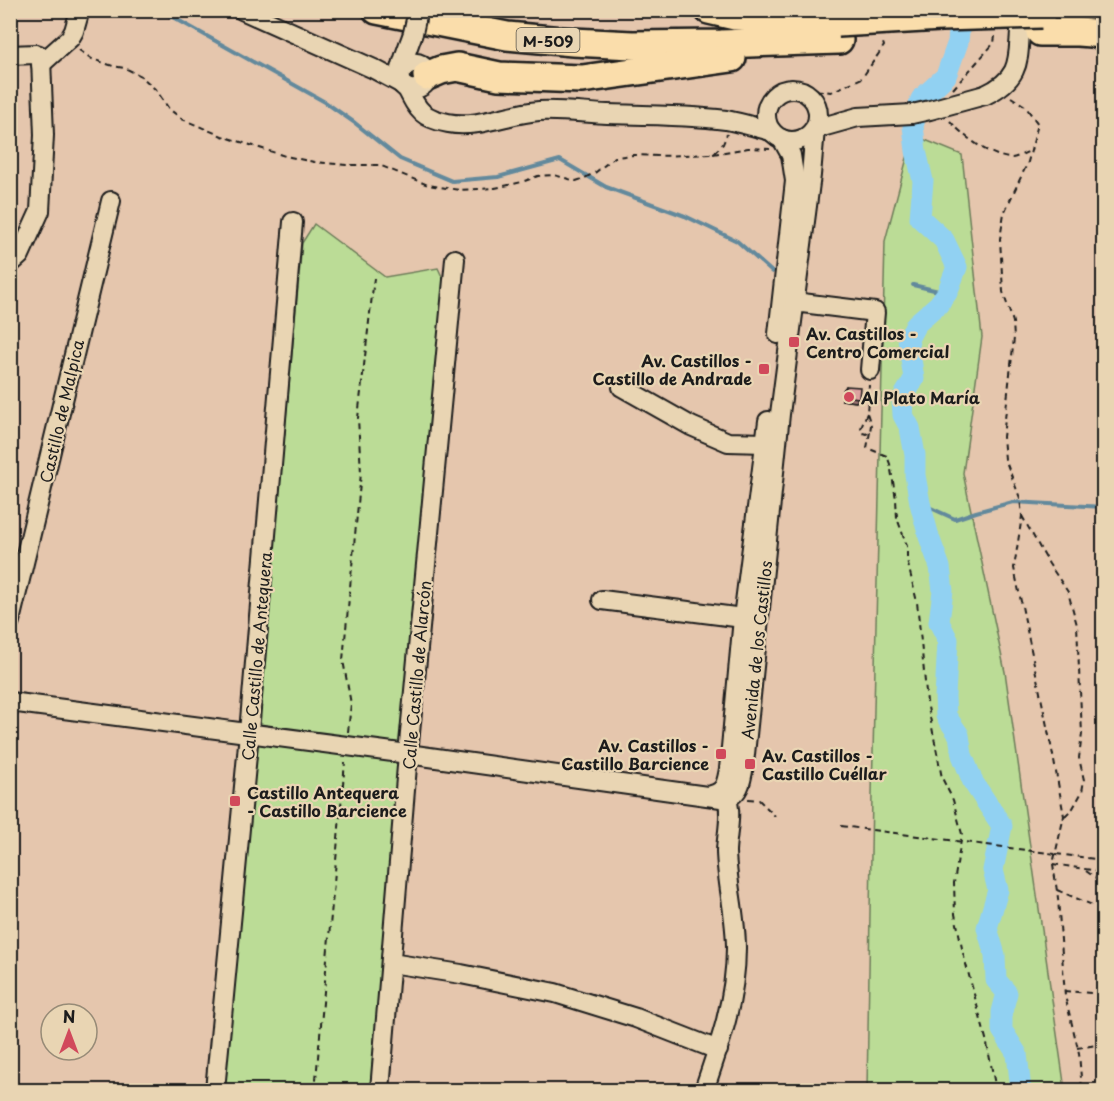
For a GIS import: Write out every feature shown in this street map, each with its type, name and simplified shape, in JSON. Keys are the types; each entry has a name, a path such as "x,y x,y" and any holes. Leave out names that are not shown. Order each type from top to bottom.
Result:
{"highway":[{"name":"M-509","path":"377,10 507,36 632,45 699,45 831,29"},
{"name":"M-509","path":"464,10 524,20 576,25 831,29 944,34 1035,19 1104,17"},
{"path":"413,77 457,67 499,76 582,79 728,59 817,50 831,29 779,18 735,16 709,10"},
{"name":"M-509","path":"1035,19 1078,32 1104,34"}],"street":[{"path":"242,10 374,69 413,77"},
{"path":"418,10 413,33 416,107 425,116 447,123 478,123 540,111 727,120 750,117 766,110"},
{"path":"41,64 67,42 74,31 78,16"},
{"path":"815,129 858,117 912,114 992,92 1010,78 1016,68 1035,19"},
{"path":"10,55 39,55 44,135 40,212 20,255 10,264"},
{"path":"727,120 780,140 801,140 815,129 819,117 817,105 805,91 788,88 780,91 769,102 766,117 780,140"},
{"path":"817,105 858,117"},
{"name":"Avenida de los Castillos","path":"780,140 791,155 795,181 743,618 725,796 737,792 744,764 780,414 815,129"},
{"name":"Castillo de Malpica","path":"10,621 111,201"},
{"name":"Calle Castillo de Antequera","path":"215,1090 249,734 293,222"},
{"name":"Calle Castillo de Alarcón","path":"380,1090 408,754 455,259"},
{"path":"794,302 875,312 870,370"},
{"path":"622,387 691,426 728,442 765,443"},
{"path":"602,600 743,618"},
{"path":"10,702 725,796 729,806 726,865 736,948 734,980 730,1008 704,1090"},
{"path":"391,963 555,993 636,1018 718,1050"}],"path":[{"path":"796,88 831,92 862,78 884,46 882,38"},
{"path":"67,42 92,59 125,68 141,76 182,119 222,136 285,156 314,162 379,165 428,185 459,190 485,189 522,182 538,176 554,175 576,181 596,172 615,157 634,154 659,156 713,154 780,140"},
{"path":"992,92 1025,106 1038,124 1028,162 1004,213 1000,239 1004,292 1013,322 1014,338 1003,437 1005,459 1020,498 1022,516 1014,568 1064,816 1053,864 1064,991 1077,1048 1082,1090"},
{"path":"713,154 723,144 727,135 727,120"},
{"path":"315,1090 351,704 344,660 361,473 358,418 374,278"},
{"path":"870,370 867,413 861,428 863,433 870,432"},
{"path":"867,413 871,425 867,448 887,456 890,464 897,518 907,546 907,560 917,602 927,702 942,778 953,800 962,834 954,883 955,914 986,1039 996,1090"},
{"path":"1022,516 1068,592 1077,625 1082,734 1080,758 1084,780 1082,792 1073,808 1064,816"},
{"path":"725,796 759,800 775,816"},
{"path":"841,826 1104,860"},
{"path":"1053,864 1104,872"},
{"path":"1083,869 1104,884"},
{"path":"1057,891 1104,910"},
{"path":"1064,991 1104,993"},
{"path":"1077,1048 1104,1044"}],"green space":[{"path":"913,135 962,155 982,337 963,473 1005,672 1065,1090 867,1090 885,241"},
{"path":"314,224 385,277 438,268 445,283 371,1090 225,1090 302,243"}],"building":[{"path":"846,386 860,387 859,398 845,396"}],"waterway":[{"path":"160,10 325,102 400,159 452,181 498,177 560,160 606,187 685,216 737,241 772,272"},
{"path":"961,10 958,42 946,76 921,99 913,126 923,181 920,218 944,240 957,267 947,293 938,305 916,324 908,339 914,379 902,399 903,415 910,428 915,455 915,475 920,503 940,567 943,591 939,622 948,640 946,716 959,735 962,755 973,782 1002,826 993,870 998,890 987,928 995,955 996,980 1007,993 1002,1012 1002,1030 1017,1054 1021,1090"},
{"path":"913,285 947,293"},
{"path":"920,503 955,519 1013,502 1104,507"}],"place":[{"name":"Av. Castillos - Centro Comercial","path":"794,342"},
{"name":"Av. Castillos - Castillo de Andrade","path":"764,369"},
{"name":"Al Plato María","path":"849,397"},
{"name":"Av. Castillos - Castillo Barcience","path":"721,754"},
{"name":"Av. Castillos - Castillo Cuéllar","path":"750,764"},
{"name":"Castillo Antequera - Castillo Barcience","path":"235,801"}]}
